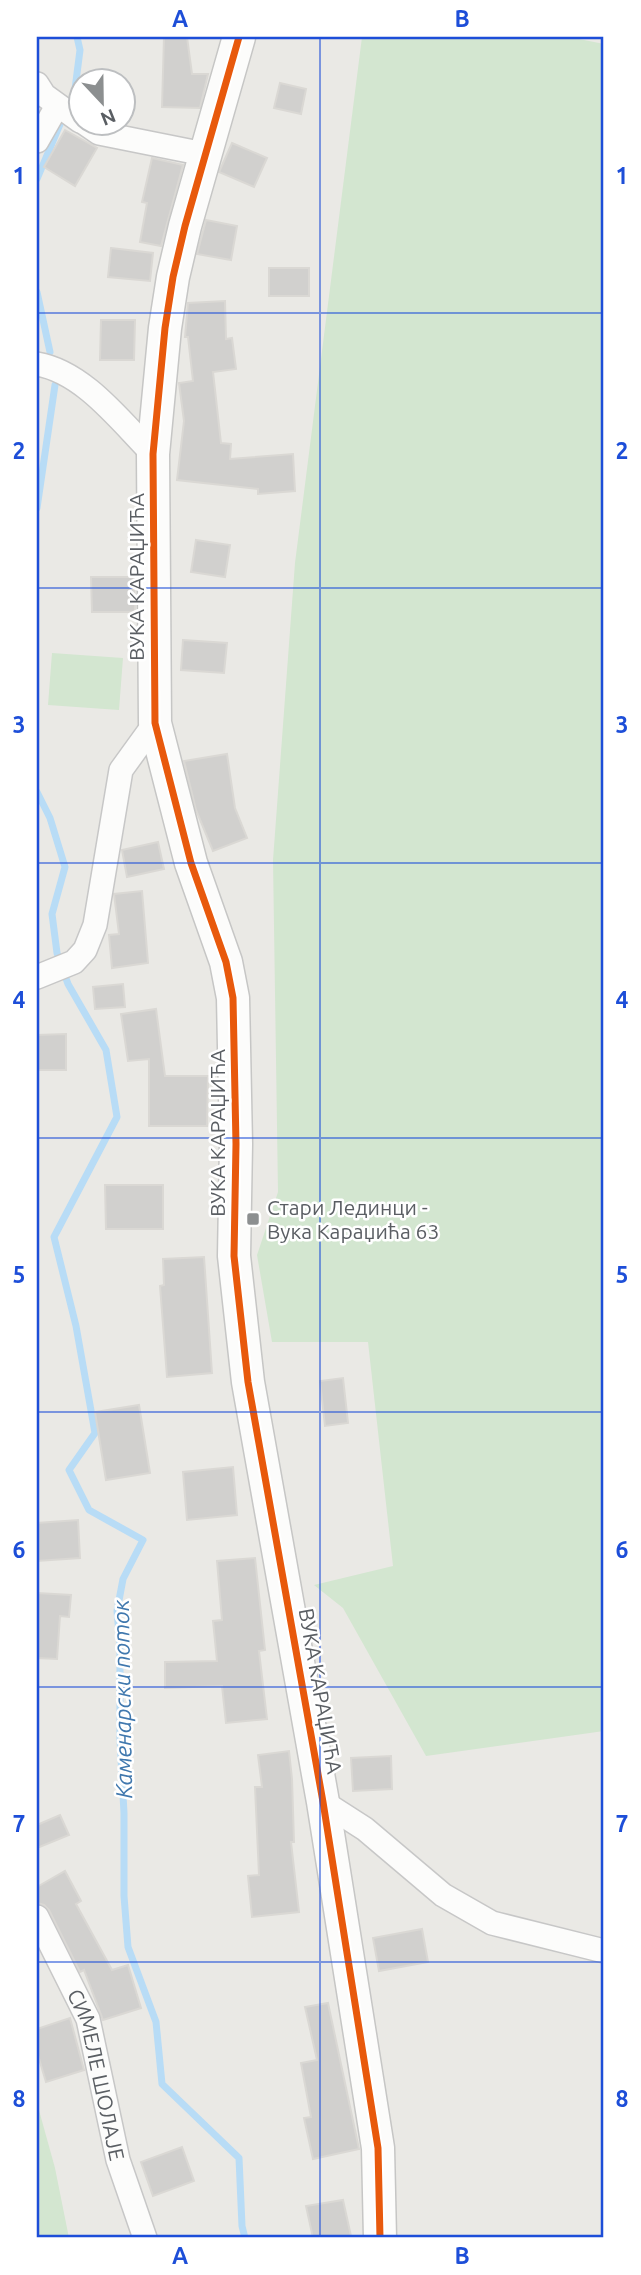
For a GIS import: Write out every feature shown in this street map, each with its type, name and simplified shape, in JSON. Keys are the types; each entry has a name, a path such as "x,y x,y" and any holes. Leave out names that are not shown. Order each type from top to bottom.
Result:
{"street":[{"name":"ВУКА КАРАЏИЋА","path":"239,37 204,154 173,276 165,328 153,454 155,723 191,863 226,962 233,998 236,1144 234,1256 246,1369 323,1802 378,2148 380,2238"},
{"path":"37,84 44,95 66,112"},
{"path":"37,141 57,106"},
{"path":"114,136 204,154"},
{"path":"37,364 69,377 92,393 153,454"},
{"path":"44,975 74,962 85,950 95,925 121,770 155,723"},
{"path":"323,1802 365,1829 443,1895 492,1923 604,1951"},
{"name":"СИМЕЛЕ ШОЛАЈЕ","path":"37,1917 88,2019 118,2160 145,2238"}],"green space":[{"path":"362,37 569,37 604,44 604,1731 426,1756 343,1608 314,1585 393,1566 368,1342 272,1342 257,1255 278,1192 273,860 295,563"},
{"path":"52,653 123,658 119,710 48,705"},
{"path":"37,2103 55,2168 69,2238 37,2238"}],"building":[{"path":"164,37 187,37 192,74 208,74 200,108 162,107"},
{"path":"280,83 306,89 301,114 274,108"},
{"path":"65,130 66,136 76,136 97,148 75,186 44,167"},
{"path":"232,143 267,158 254,187 219,172"},
{"path":"152,158 183,165 161,246 140,242 147,203 142,202"},
{"path":"206,220 237,226 231,260 197,254"},
{"path":"111,248 153,253 150,281 108,277"},
{"path":"269,268 309,268 309,296 269,296"},
{"path":"225,301 226,339 232,338 236,369 213,372 221,443 231,444 230,459 293,454 295,491 258,494 258,489 177,480 184,421 179,383 193,381 188,337 185,337 188,303"},
{"path":"101,320 135,320 134,360 100,360"},
{"path":"196,540 230,545 225,577 191,572"},
{"path":"91,577 134,577 135,612 92,612"},
{"path":"183,640 227,643 224,673 181,670"},
{"path":"227,754 235,808 247,838 213,851 196,810 184,761"},
{"path":"158,842 164,869 127,877 122,850"},
{"path":"142,891 148,963 112,968 109,935 119,934 114,894"},
{"path":"123,984 125,1007 95,1009 93,987"},
{"path":"156,1009 165,1076 208,1076 207,1126 149,1126 149,1059 128,1061 121,1014"},
{"path":"66,1034 66,1070 37,1070 37,1035"},
{"path":"105,1185 163,1185 163,1229 106,1229"},
{"path":"204,1257 212,1373 167,1377 160,1286 164,1285 163,1259"},
{"path":"343,1378 348,1423 325,1426 320,1381"},
{"path":"139,1405 150,1473 106,1480 95,1412"},
{"path":"233,1467 237,1515 187,1520 183,1472"},
{"path":"78,1520 80,1558 37,1561 37,1523"},
{"path":"255,1558 265,1650 259,1651 267,1719 226,1723 222,1686 165,1688 165,1662 217,1661 213,1621 222,1620 217,1561"},
{"path":"37,1593 71,1595 69,1617 60,1616 57,1659 37,1658"},
{"path":"289,1751 294,1842 291,1842 299,1912 252,1917 248,1876 259,1875 255,1787 262,1787 258,1755"},
{"path":"391,1756 392,1789 353,1791 351,1758"},
{"path":"60,1815 69,1835 37,1848 37,1825"},
{"path":"65,1871 81,1901 76,1904 112,1970 128,1965 141,2008 103,2020 84,1970 80,1972 49,1910 37,1903 37,1887"},
{"path":"422,1929 428,1962 379,1971 373,1938"},
{"path":"328,2003 359,2149 313,2159 304,2118 311,2117 301,2063 317,2060 305,2007"},
{"path":"70,2018 84,2070 46,2082 37,2052 37,2029"},
{"path":"182,2147 194,2181 153,2196 141,2162"},
{"path":"343,2200 351,2236 313,2238 306,2206"}],"waterway":[{"name":"Каменарски поток","path":"77,37 80,50 78,66"},
{"name":"Каменарски поток","path":"37,179 61,122"},
{"name":"Каменарски поток","path":"37,292 50,352"},
{"name":"Каменарски поток","path":"37,508 55,385"},
{"name":"Каменарски поток","path":"37,792 50,818 65,867 52,914 57,953 68,984 106,1050 117,1117 54,1237 76,1326 95,1433 69,1470 89,1510 143,1540 123,1579 117,1611 120,1645 124,1896 128,1947 156,2022 162,2084 239,2158 245,2238"}],"cycle path":[{"path":"239,37 185,226 165,328 153,454 155,723 191,863 226,962 233,998 236,1144 234,1256 248,1382 323,1802 378,2148 380,2238"}],"place":[{"name":"Стари Лединци - Вука Караџића 63","path":"253,1219"}]}
